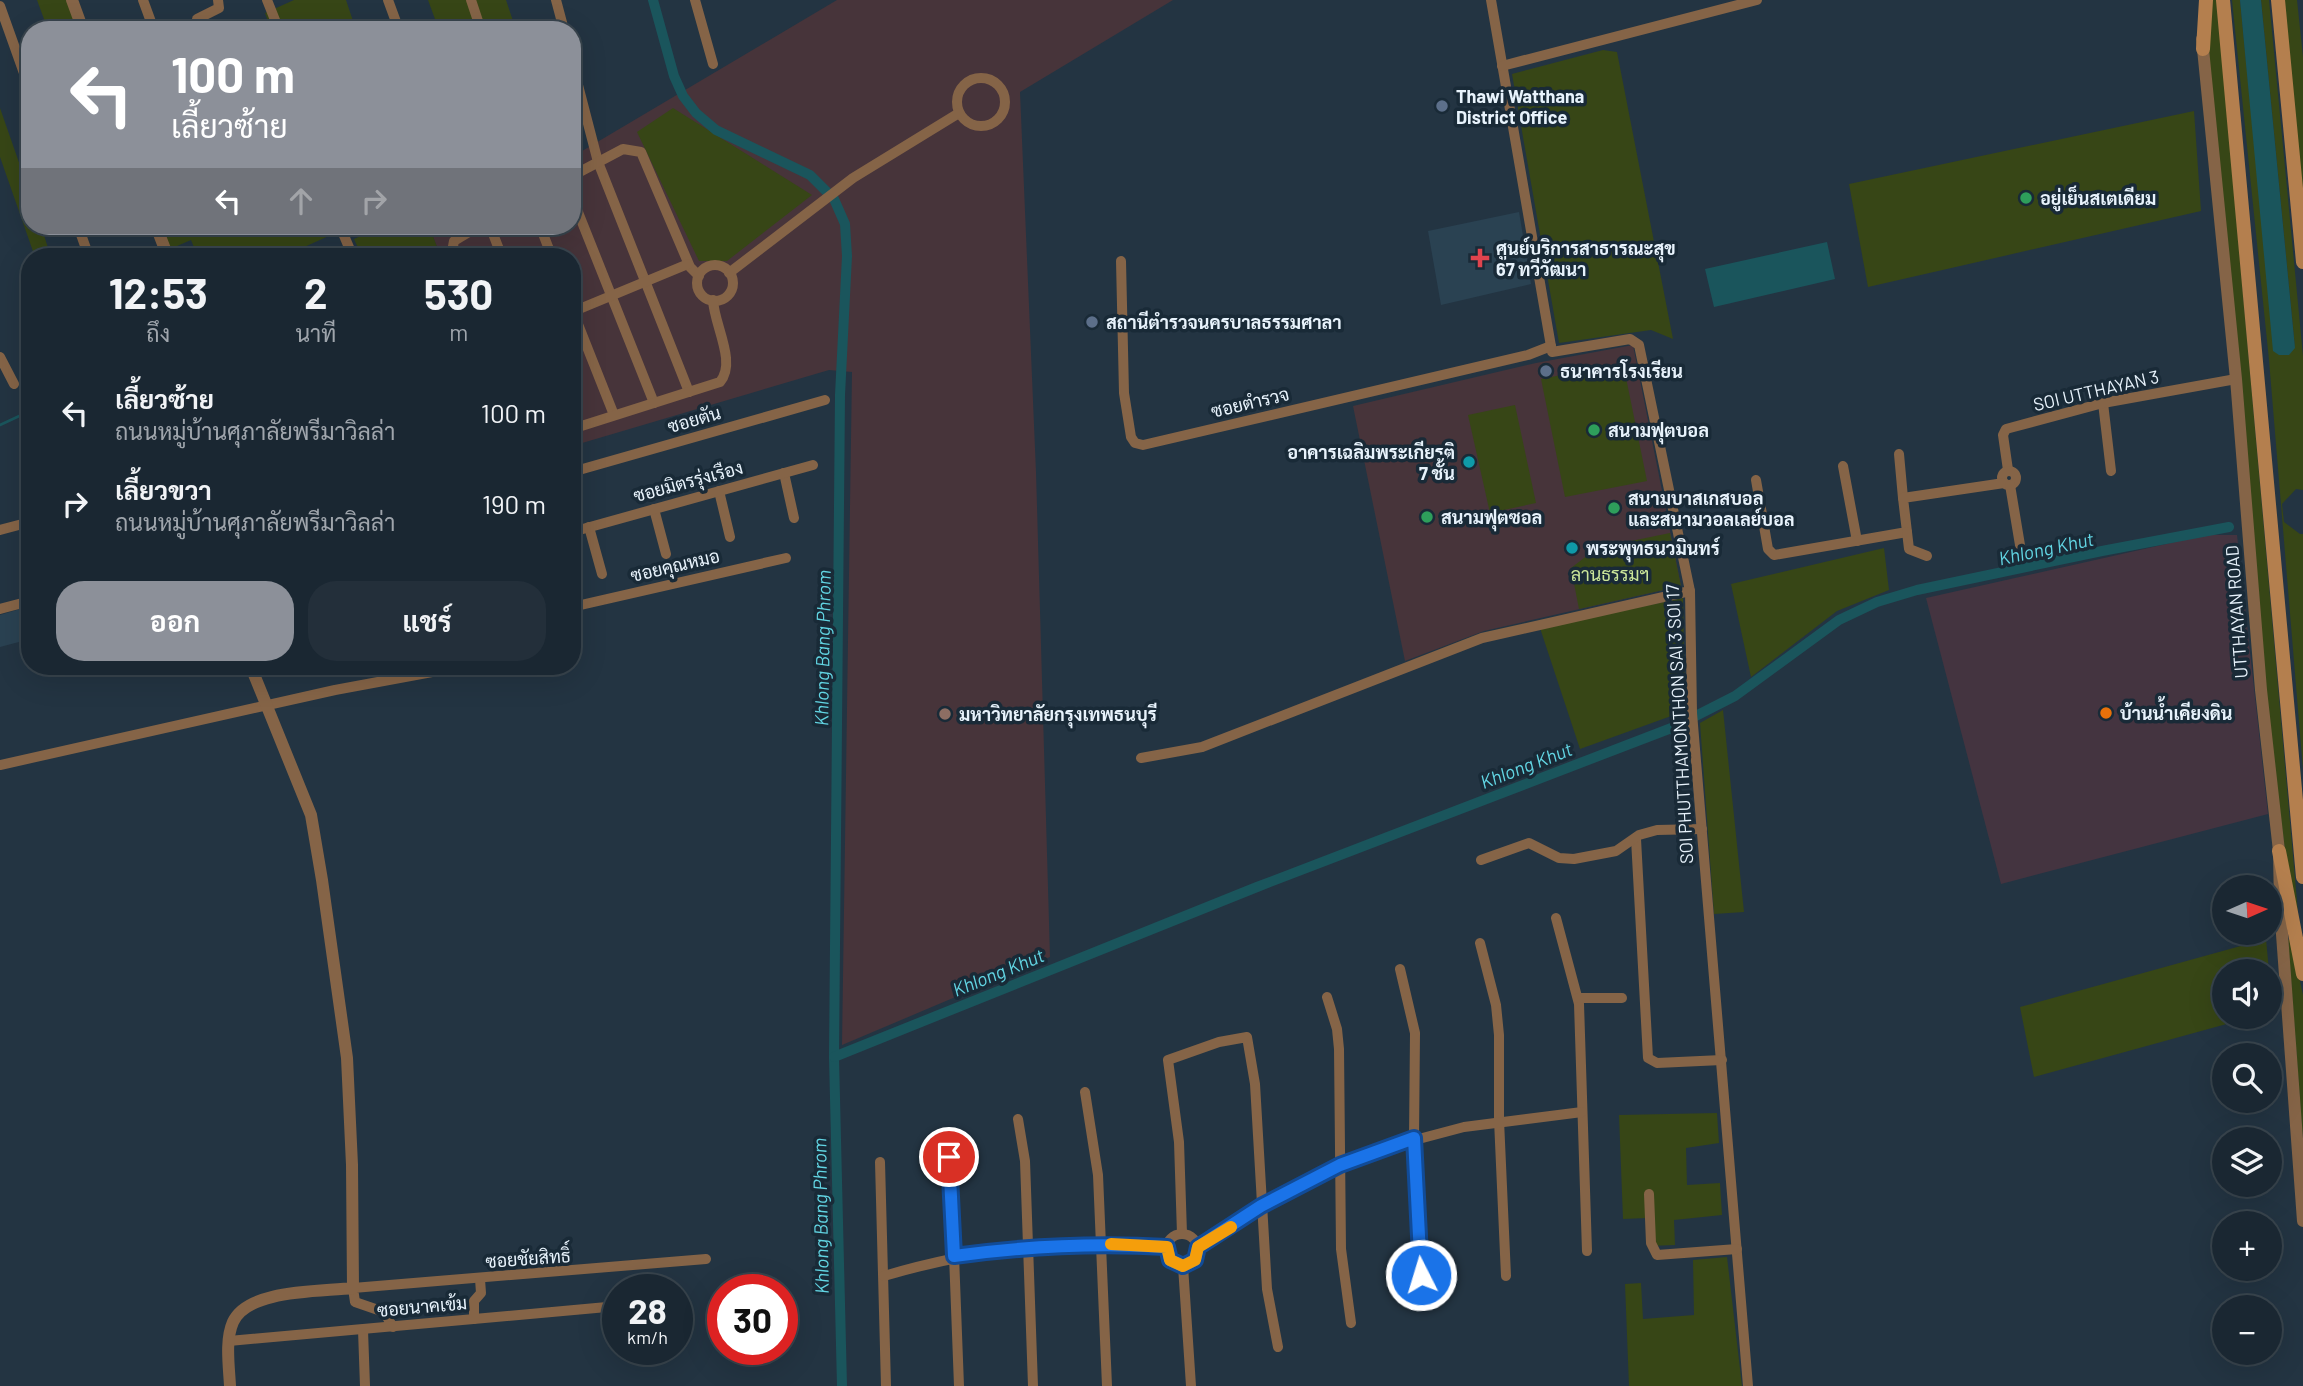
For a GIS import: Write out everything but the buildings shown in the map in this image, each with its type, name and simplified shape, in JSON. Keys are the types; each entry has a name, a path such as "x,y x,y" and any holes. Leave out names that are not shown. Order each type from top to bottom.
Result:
{"main road":[{"path":"2203,49 2206,0"},
{"path":"2223,0 2266,444 2303,877"},
{"path":"2278,0 2303,262"},
{"path":"2279,851 2303,974"}],"street":[{"path":"72,0 80,21"},
{"path":"143,0 151,21"},
{"path":"197,21 219,8 218,0"},
{"path":"267,0 275,21"},
{"path":"388,0 396,21"},
{"path":"471,0 478,21"},
{"path":"556,0 562,21"},
{"path":"695,0 713,64"},
{"path":"1491,0 1551,346"},
{"path":"1502,66 1712,5 1757,0"},
{"name":"UTTHAYAN ROAD","path":"2198,0 2236,379 2261,690 2279,851 2280,907 2303,1221"},
{"path":"0,6 21,65"},
{"path":"982,78 992,81 1003,93 1004,108 991,125 974,126 959,113 957,96 969,81 982,78"},
{"path":"581,97 598,162 689,392"},
{"path":"730,273 853,178 959,113"},
{"path":"581,171 623,149 635,149 643,154 688,264 699,276 701,293 713,300 721,300 730,293 733,282 724,267 713,265 699,276"},
{"path":"581,220 654,403"},
{"path":"453,248 454,241 464,235"},
{"name":"ซอยตำรวจ","path":"1121,261 1124,393 1130,437 1135,443 1143,445 1528,355 1551,346"},
{"path":"581,308 688,264"},
{"path":"581,426 720,382 727,369 713,317 713,300"},
{"path":"581,331 614,415"},
{"name":"SOI PHUTTHAMONTHON SAI 3 SOI 17","path":"1551,346 1552,352 1630,339 1639,345 1690,592 1692,713 1748,1386"},
{"path":"0,357 14,384"},
{"name":"SOI UTTHAYAN 3","path":"2007,484 2003,474 2008,470 2003,435 2006,429 2103,403 2236,379"},
{"name":"ซอยตัน","path":"581,469 825,400"},
{"path":"2103,403 2110,471"},
{"path":"1899,454 1909,549 1927,556"},
{"name":"ซอยมิตรรุ่งเรือง","path":"581,529 813,465"},
{"path":"1843,467 1857,541"},
{"path":"784,473 794,518"},
{"path":"1756,480 1770,553 1780,555 1907,532"},
{"path":"1903,498 2007,484 2020,545"},
{"path":"719,491 730,537"},
{"path":"654,509 666,554"},
{"path":"0,530 21,524"},
{"path":"589,527 602,574"},
{"name":"ซอยคุณหมอ","path":"581,605 786,558"},
{"path":"1141,758 1202,747 1482,638 1690,592"},
{"path":"0,609 21,603"},
{"path":"253,675 311,815 322,880 347,1058 355,1302 384,1312 393,1327"},
{"path":"0,765 420,675"},
{"path":"1481,859 1529,843 1559,858 1574,859 1616,851 1639,835 1657,830 1702,828"},
{"path":"1636,839 1648,1058 1657,1063 1722,1060"},
{"path":"1556,918 1578,998 1582,1041 1587,1251"},
{"path":"1480,943 1496,1005 1506,1276"},
{"path":"1400,969 1415,1033 1414,1138 1418,1246 1425,1301"},
{"path":"1327,997 1337,1029 1339,1049 1341,1249 1351,1323"},
{"path":"1578,998 1622,998"},
{"path":"1182,1234 1179,1142 1168,1060 1241,1036 1248,1038 1255,1084 1267,1289 1278,1347"},
{"path":"1085,1091 1098,1175 1107,1386"},
{"path":"1198,1247 1261,1206 1340,1165 1414,1138 1499,1121 1582,1112"},
{"path":"1018,1119 1025,1161 1033,1386"},
{"path":"947,1136 958,1386"},
{"path":"880,1162 886,1386"},
{"path":"1649,1194 1651,1243 1657,1255 1737,1249"},
{"path":"1182,1234 1194,1239 1198,1247 1195,1260 1183,1266 1170,1260 1167,1247 1174,1237 1182,1234"},
{"path":"884,1276 954,1256 1028,1246 1102,1244 1167,1247"},
{"name":"ซอยชัยสิทธิ์","path":"353,1288 706,1259"},
{"path":"1183,1266 1191,1386"},
{"path":"474,1319 474,1301 481,1293 480,1279"},
{"path":"230,1386 229,1341 232,1323 240,1311 252,1301 353,1288"},
{"name":"ซอยนาคเข้ม","path":"229,1341 602,1307"},
{"path":"363,1329 365,1386"}],"shaded area":[{"name":"มหาวิทยาลัยกรุงเทพธนบุรี","path":"837,0 1173,0 1020,92 1036,472 1050,957 842,1045 852,372 829,370 581,443 581,248 437,248 433,237 581,235 581,152"},
{"path":"2240,0 2261,0 2295,348 2289,355 2279,355 2273,351"},
{"name":"ศูนย์บริการสาธารณะสุข 67 ทวีวัฒนา","path":"1519,212 1531,284 1441,305 1428,231"},
{"path":"1827,242 1835,279 1714,307 1705,269"},
{"path":"1633,345 1681,586 1484,631 1405,661 1353,406 1536,363"},
{"name":"บ้านน้ำเคียงดิน","path":"2206,535 2237,535 2268,814 2001,884 1926,598"},
{"path":"21,609 21,641 0,647 0,615"}],"green space":[{"path":"37,0 67,0 75,21 45,21"},
{"path":"294,0 346,0 353,21 268,21 265,13"},
{"path":"428,0 506,0 513,21 436,21"},
{"path":"2209,0 2217,0 2300,935 2290,885 2269,735 2207,45"},
{"path":"2232,0 2240,0 2256,162 2295,348 2261,0 2269,0 2303,356 2303,770 2269,360"},
{"path":"2284,0 2297,0 2303,57 2303,206"},
{"path":"1603,50 1617,52 1673,339 1651,330 1559,343 1512,74"},
{"path":"0,108 21,168 21,217 0,157"},
{"path":"673,108 812,195 727,261 699,261 637,132"},
{"name":"อยู่เย็นสเตเดียม","path":"2194,111 2201,211 1868,287 1849,184"},
{"path":"27,235 44,235 48,248 32,248"},
{"path":"165,235 331,235 302,248 194,248 191,240 170,248"},
{"path":"363,235 432,235 438,248 358,248 354,239"},
{"name":"สนามฟุตบอล","path":"1623,363 1647,481 1565,497 1541,379"},
{"path":"1515,405 1536,503 1490,513 1468,415"},
{"name":"ลานธรรมฯ","path":"1670,533 1681,586 1579,609 1571,568 1597,548"},
{"path":"1884,548 1889,590 1837,611 1751,677 1731,584"},
{"path":"1683,598 1685,711 1580,749 1540,628"},
{"path":"1723,710 1744,912 1714,914 1700,723"},
{"path":"2291,939 2303,995 2303,1142 2288,940"},
{"path":"2244,945 2267,945 2268,959 2212,959 2212,1028 2034,1077 2020,1007"},
{"path":"1717,1113 1719,1143 1686,1148 1687,1185 1720,1183 1722,1215 1674,1220 1675,1245 1649,1246 1647,1218 1623,1219 1619,1115"},
{"path":"1727,1257 1742,1386 1629,1386 1625,1284 1641,1283 1643,1319 1694,1315 1693,1260"}],"pier":[{"path":"2296,489 2303,490 2303,534 2284,522 2282,504"}],"waterway":[{"name":"Khlong Bang Phrom","path":"653,0 674,76 683,96 696,113 716,130 810,175 834,199 845,224 847,256 840,395 834,1057 842,1386"},
{"path":"0,425 21,415"},
{"name":"Khlong Khut","path":"834,1057 1257,887 1674,727 1735,696 1839,620 1877,602 1917,590 2229,527"}],"slow traffic":[{"path":"1111,1244 1167,1247 1170,1260 1183,1266 1195,1260 1198,1247 1231,1227"}],"place":[{"name":"Thawi Watthana District Office","path":"1442,106"},
{"name":"อยู่เย็นสเตเดียม","path":"2026,198"},
{"name":"ศูนย์บริการสาธารณะสุข 67 ทวีวัฒนา","path":"1480,258"},
{"name":"สถานีตำรวจนครบาลธรรมศาลา","path":"1092,322"},
{"name":"ธนาคารโรงเรียน","path":"1546,371"},
{"name":"สนามฟุตบอล","path":"1594,430"},
{"name":"อาคารเฉลิมพระเกียรติ 7 ชั้น","path":"1469,462"},
{"name":"สนามบาสเกสบอล และสนามวอลเลย์บอล","path":"1614,508"},
{"name":"สนามฟุตซอล","path":"1427,517"},
{"name":"พระพุทธนวมินทร์","path":"1572,548"},
{"name":"บ้านน้ำเคียงดิน","path":"2106,713"},
{"name":"มหาวิทยาลัยกรุงเทพธนบุรี","path":"945,714"}],"route":[{"path":"949,1157 954,1256 1028,1246 1102,1244 1167,1247 1170,1260 1183,1266 1195,1260 1198,1247 1261,1206 1340,1165 1414,1138 1421,1275"}]}
